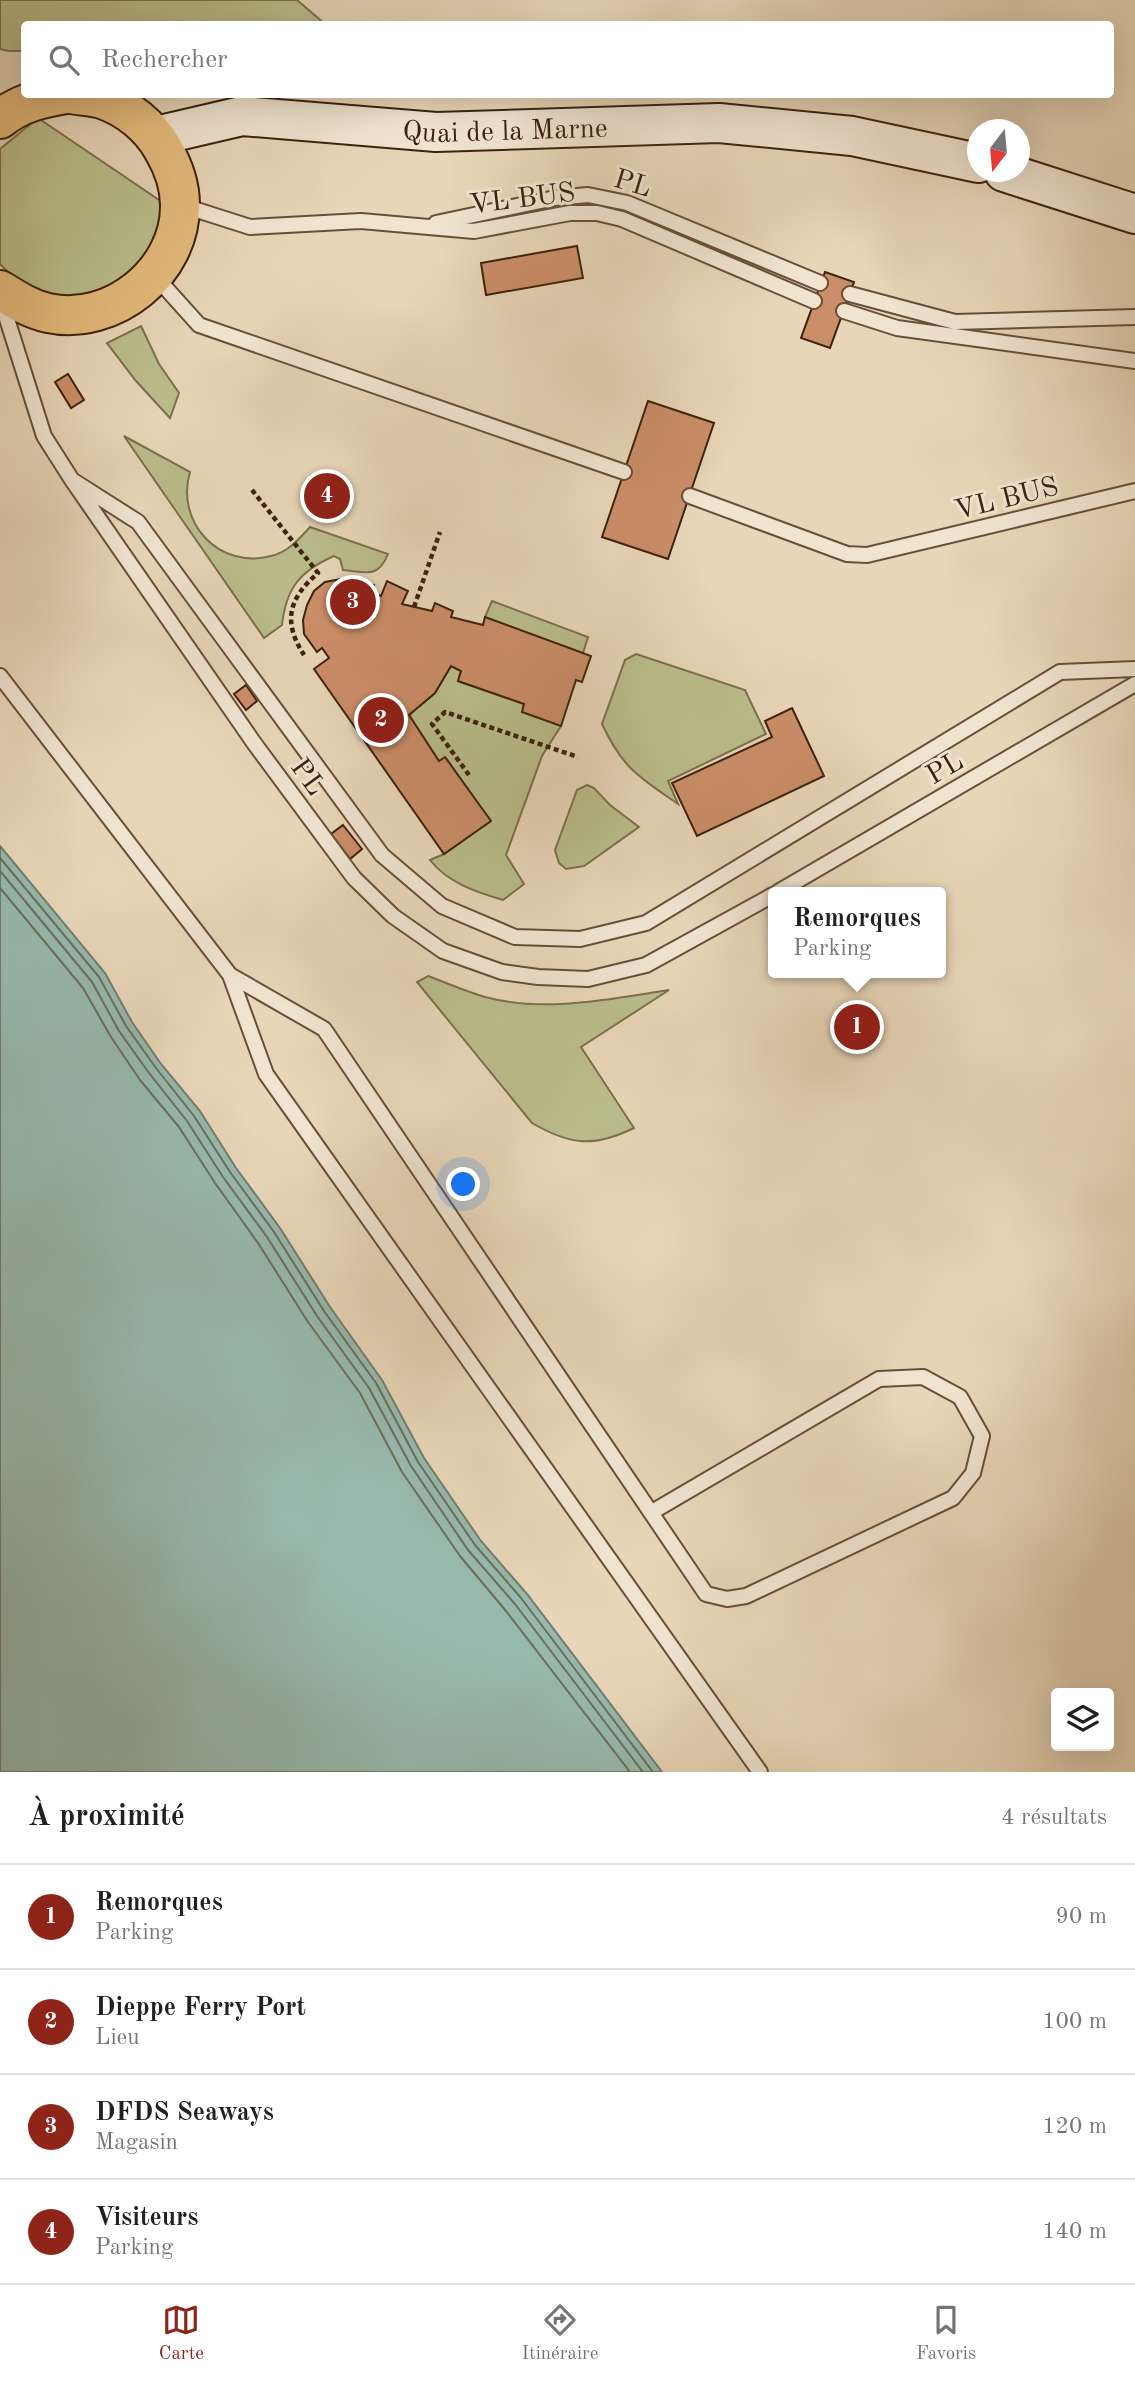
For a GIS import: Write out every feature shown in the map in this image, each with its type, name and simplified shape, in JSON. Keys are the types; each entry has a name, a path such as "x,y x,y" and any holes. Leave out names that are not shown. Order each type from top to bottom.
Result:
{"main road":[{"path":"0,85 21,89"},
{"path":"0,119 11,110 50,98"},
{"path":"0,293 22,305 50,313 79,315 107,308 133,295 154,275 168,254 177,230 180,205 174,169 156,136 131,113 101,99 86,98"}],"street":[{"name":"Quai de la Marne","path":"156,136 242,116 436,132 719,123 852,136 967,161"},
{"path":"1030,180 1135,214"}],"lane":[{"name":"PL","path":"421,226 555,198 588,195 626,202 820,284"},
{"name":"VL BUS","path":"180,205 250,227 361,221 474,231 570,214 597,213 622,219 814,301"},
{"path":"154,275 199,325 624,472"},
{"name":"PL","path":"0,293 44,436 254,743 354,878 393,916 443,951 502,972 587,979 646,965 768,898"},
{"path":"850,294 955,321 1135,317"},
{"path":"844,311 897,328 1135,361"},
{"path":"72,480 138,522 382,855 442,906 515,937 580,939 646,923 1060,672 1135,669"},
{"name":"VL BUS","path":"690,495 847,554 867,555 1135,491"},
{"path":"0,676 230,975 266,1074 760,1772"},
{"name":"PL","path":"787,887 1135,684"},
{"path":"230,975 324,1029 706,1594 727,1599 746,1596 953,1498 973,1473 982,1436 960,1397 923,1377 879,1379 652,1512"}],"path":[{"path":"253,490 318,573 302,587 290,618 293,638 303,654"},
{"path":"414,607 440,533"},
{"path":"469,775 432,724 445,712 578,757"}],"green space":[{"path":"0,0 297,0 322,21 21,21 21,51 0,49"},
{"path":"38,118 162,202 156,235 148,254 128,277 101,293 69,298 39,293 18,281 0,264 0,149"},
{"path":"141,326 159,364 179,393 170,418 136,381 107,343"},
{"path":"124,436 190,472 187,491 195,524 205,538 234,556 252,558 283,552 310,527 388,554 380,567 370,572 343,570 340,559 334,556 312,568 291,591 282,625 264,638"},
{"path":"492,601 588,637 583,653 485,617"},
{"path":"636,654 745,690 766,734 668,781 678,804 633,771 617,752 602,724 625,660"},
{"path":"451,666 461,671 458,681 524,704 523,711 561,726 542,756 506,855 524,884 503,900 454,881 430,860 444,854 490,821 446,758 439,761 409,715 435,693"},
{"path":"587,785 639,827 584,866 566,869 559,863 555,850 577,790"},
{"path":"428,976 485,997 531,1004 577,1003 669,990 581,1047 634,1128 606,1139 582,1141 558,1136 532,1123 417,982"}],"water":[{"path":"0,846 105,973 132,1022 161,1064 200,1111 330,1307 382,1380 424,1458 481,1541 527,1594 662,1772 0,1772"}],"building":[{"path":"577,246 583,278 486,295 481,263"},
{"path":"825,272 854,282 830,348 801,338"},
{"path":"68,374 84,400 71,408 55,382"},
{"path":"648,401 714,423 668,559 602,537"},
{"path":"352,577 374,585 371,592 381,596 387,581 408,591 402,604 432,611 435,603 453,611 451,617 483,625 485,617 591,656 582,682 576,680 561,726 522,712 524,704 458,681 461,671 451,666 435,693 409,715 439,761 445,757 491,821 444,854 314,669 329,658 322,648 317,652 304,634 303,620 307,605 314,591 325,582"},
{"path":"246,685 257,701 246,710 234,694"},
{"path":"792,708 824,776 697,836 672,783 772,737 765,721"},
{"path":"343,825 362,849 350,859 331,834"}],"place":[{"name":"Visiteurs","path":"327,496"},
{"name":"DFDS Seaways","path":"353,602"},
{"name":"Dieppe Ferry Port","path":"381,720"},
{"name":"Remorques","path":"857,1027"}]}
